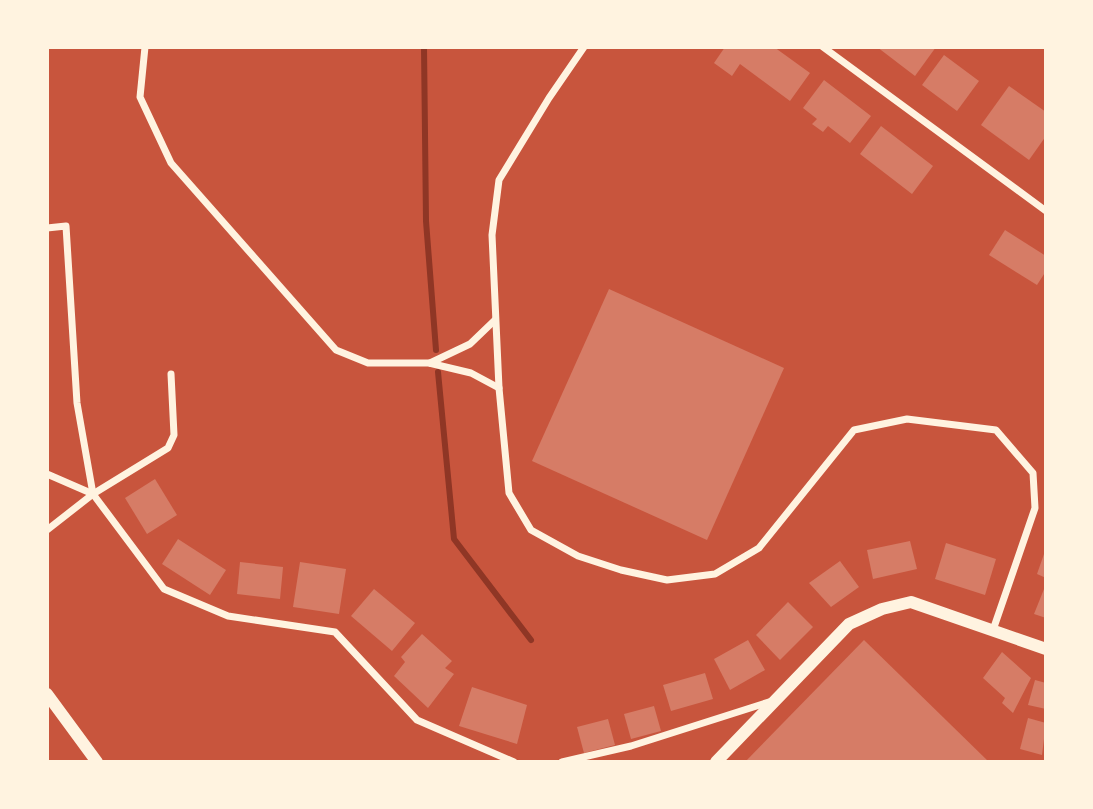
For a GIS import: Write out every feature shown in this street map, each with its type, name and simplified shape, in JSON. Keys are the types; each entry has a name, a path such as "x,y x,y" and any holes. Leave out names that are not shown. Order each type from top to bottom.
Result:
{"street":[{"path":"145,47 140,97 171,163 336,350 368,363 429,363 471,373 499,388"},
{"path":"584,47 499,180 492,236 499,388 509,493 531,530 578,555 621,570 667,580 715,574 759,548 854,430 907,419 996,430 1032,473 1035,508 993,630"},
{"path":"823,47 1046,211"},
{"path":"47,228 66,226 77,404 93,494 164,589 228,616 335,632 417,720 514,762"},
{"path":"429,363 470,344 495,320"},
{"path":"47,530 93,494 168,448 174,435 171,374"},
{"path":"47,474 93,494"},
{"path":"716,762 849,624 882,609 911,602 1046,649"},
{"path":"47,694 97,762"},
{"path":"562,762 631,746 773,701"}],"building":[{"path":"725,47 774,47 810,73 790,101 740,64 732,76 714,63"},
{"path":"877,47 936,47 915,76"},
{"path":"944,55 979,81 957,111 922,85"},
{"path":"824,80 871,116 850,143 828,126 823,132 812,124 817,119 803,108"},
{"path":"1009,86 1046,112 1046,136 1029,160 981,125"},
{"path":"881,126 933,166 912,194 860,154"},
{"path":"1005,230 1046,256 1046,271 1037,285 989,255"},
{"path":"609,289 784,368 707,540 532,461"},
{"path":"155,479 177,515 147,534 125,498"},
{"path":"178,539 226,570 210,595 162,564"},
{"path":"910,541 917,569 873,579 867,550"},
{"path":"946,543 996,559 985,595 935,579"},
{"path":"1046,554 1046,578 1037,574"},
{"path":"840,561 859,587 831,607 809,583"},
{"path":"240,562 283,567 280,599 237,594"},
{"path":"300,562 346,569 339,614 293,607"},
{"path":"1046,584 1046,618 1034,614"},
{"path":"374,589 415,623 392,651 351,616"},
{"path":"788,602 813,627 780,660 756,635"},
{"path":"422,634 452,661 445,668 454,674 428,708 394,676 405,662 401,657"},
{"path":"748,640 765,670 730,690 714,659"},
{"path":"864,640 989,762 745,762"},
{"path":"1002,652 1031,678 1013,713 1002,703 1005,698 983,678"},
{"path":"705,673 713,699 671,711 663,685"},
{"path":"1035,680 1046,683 1046,709 1028,705"},
{"path":"472,687 527,705 517,744 459,726"},
{"path":"654,706 661,731 631,739 624,714"},
{"path":"1028,718 1046,723 1042,755 1020,749"},
{"path":"608,719 615,745 584,753 577,727"}],"waterway":[{"path":"424,47 426,221 436,350"},
{"path":"438,372 454,539 531,640"}]}
